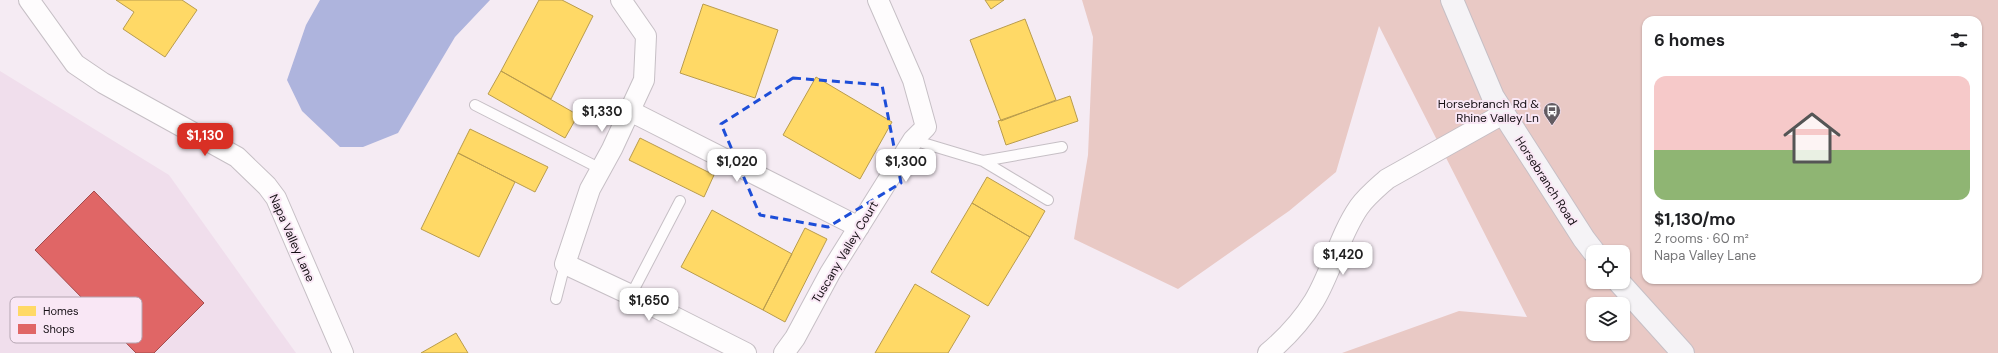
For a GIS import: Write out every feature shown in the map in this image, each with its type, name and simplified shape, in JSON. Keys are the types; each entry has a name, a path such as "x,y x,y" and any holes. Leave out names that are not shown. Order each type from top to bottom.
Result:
{"street":[{"name":"Napa Valley Lane","path":"29,0 75,64 103,83 237,157 267,186 276,198 343,353"},
{"path":"621,0 646,36 644,80 612,149 590,189 565,264 631,295 746,353"},
{"name":"Tuscany Valley Court","path":"784,353 795,338 830,274 913,140 926,127 913,80 878,0"},
{"name":"Horsebranch Road","path":"1452,0 1493,97 1589,245"},
{"path":"630,111 859,227"},
{"path":"1268,353 1294,330 1315,300 1340,242 1359,207 1371,193 1387,179 1503,114"},
{"path":"1625,289 1682,353"}],"lane":[{"path":"475,105 601,169"},
{"path":"913,140 983,161 1048,200"},
{"path":"983,161 1062,147"},
{"path":"631,295 680,201"},
{"path":"556,299 565,264"}],"highlighted area":[{"path":"793,78 882,85 901,183 828,227 760,215 721,124"}],"shaded area":[{"path":"1082,0 1998,0 1998,353 1342,353 1459,311 1527,317 1379,26 1336,172 1289,211 1178,289 1074,239 1088,155 1093,37"},
{"path":"0,71 169,175 296,353 0,353"}],"water":[{"path":"320,0 490,0 455,37 398,133 363,147 340,147 302,111 287,80 306,25"}],"building: Homes":[{"path":"116,0 182,0 197,10 165,57 123,29 134,12"},
{"path":"539,0 562,0 593,16 551,99 501,71"},
{"path":"985,0 1004,0 991,9"},
{"path":"703,4 778,30 755,98 680,73"},
{"path":"1025,19 1056,100 1001,121 970,40"},
{"path":"501,71 578,115 565,138 488,94"},
{"path":"816,77 892,122 860,179 783,135"},
{"path":"1070,96 1078,121 1006,145 998,121"},
{"path":"470,129 548,167 535,192 458,153"},
{"path":"640,138 714,175 704,197 629,160"},
{"path":"458,153 515,182 479,257 421,229"},
{"path":"987,177 1045,211 1030,237 972,203"},
{"path":"972,203 1030,237 988,306 931,272"},
{"path":"712,210 792,254 763,310 681,267"},
{"path":"805,228 827,239 785,322 763,310"},
{"path":"915,284 970,316 948,353 875,353"},
{"path":"456,333 468,353 421,353"}],"building: Shops":[{"path":"94,191 204,303 154,353 136,353 126,343 142,343 142,297 81,297 35,250"}],"place":[{"name":"Horsebranch Rd & Rhine Valley Ln","path":"1552,126"}]}
